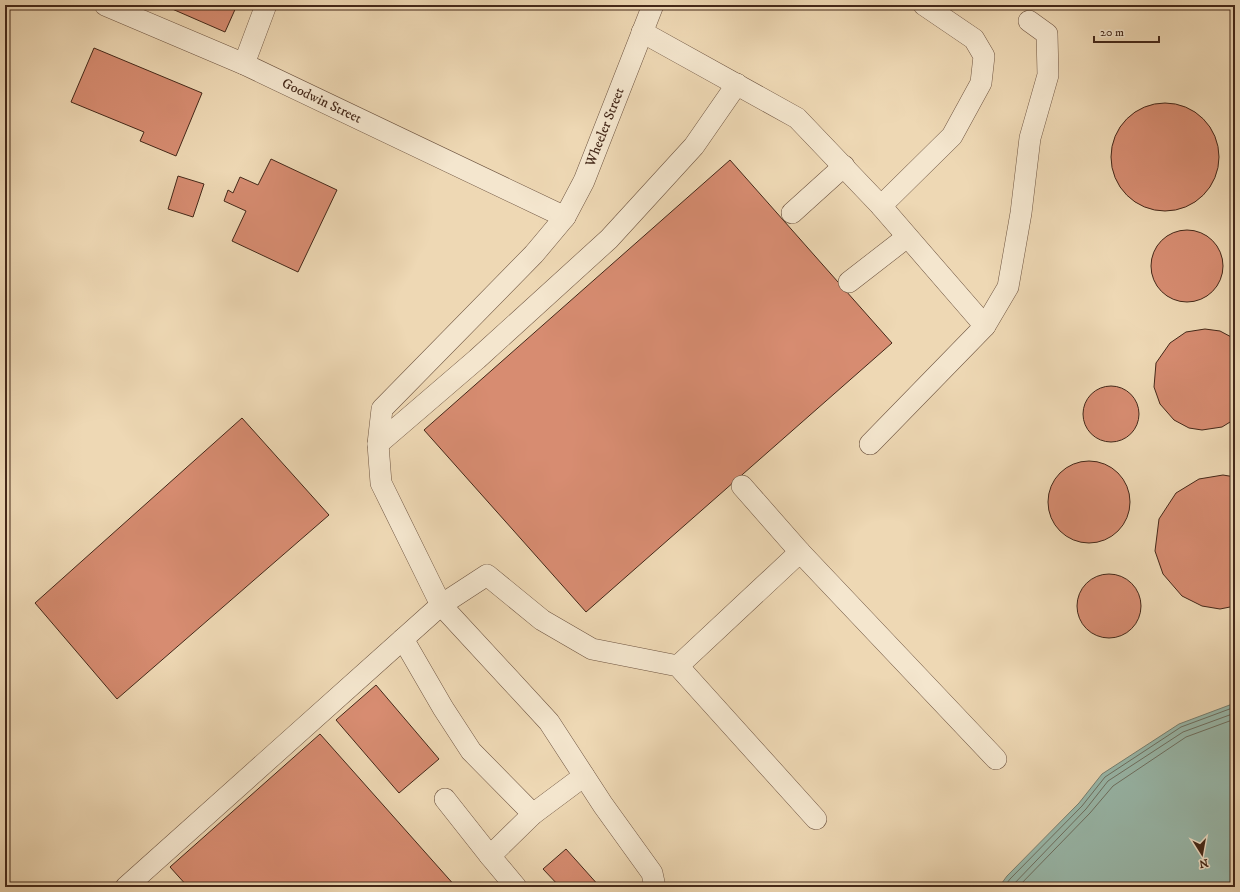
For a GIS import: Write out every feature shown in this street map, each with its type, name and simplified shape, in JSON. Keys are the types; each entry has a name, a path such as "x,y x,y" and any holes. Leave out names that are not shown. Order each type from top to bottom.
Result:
{"street":[{"name":"Goodwin Street","path":"104,5 244,64 565,217"},
{"path":"244,64 266,5"},
{"name":"Wheeler Street","path":"652,5 584,181 565,217 534,254 382,409 378,444 381,483 441,606 549,722 603,805 652,873 654,887"},
{"path":"881,206 952,136 981,83 984,56 974,39 924,5"},
{"path":"870,444 985,326 1008,288 1021,213 1030,138 1048,75 1047,34 1028,21"},
{"path":"642,32 797,118 881,206 985,326"},
{"path":"378,444 477,359 609,240 694,146 736,84"},
{"path":"792,213 844,166"},
{"path":"849,282 907,237"},
{"path":"742,486 800,552 996,759"},
{"path":"678,666 800,552"},
{"path":"126,887 441,606 487,575 542,620 592,649 678,666 816,819"},
{"path":"403,639 443,708 471,751 533,814"},
{"path":"490,856 533,814 584,776"},
{"path":"445,799 516,887"}],"water":[{"path":"1235,703 1235,887 999,887 1007,876 1079,803 1102,774 1179,724"}],"building":[{"path":"163,5 237,5 225,32"},
{"path":"94,48 202,93 176,156 140,141 144,132 71,102"},
{"path":"1165,103 1186,107 1203,119 1215,136 1219,157 1215,178 1203,195 1186,207 1165,211 1144,207 1127,195 1115,178 1111,157 1115,136 1127,119 1144,107"},
{"path":"271,159 337,190 298,272 232,241 246,211 224,201 228,190 233,193 240,177 258,185"},
{"path":"730,160 892,343 586,612 424,430"},
{"path":"178,176 204,184 193,217 168,209"},
{"path":"1187,230 1201,233 1213,240 1220,252 1223,266 1220,280 1213,292 1201,299 1187,302 1173,299 1161,292 1154,280 1151,266 1154,252 1161,240 1173,233"},
{"path":"1205,329 1220,331 1235,339 1235,419 1222,427 1202,430 1189,428 1174,420 1160,404 1154,387 1156,363 1170,343 1186,332"},
{"path":"1111,386 1122,388 1131,394 1137,403 1139,414 1137,425 1131,434 1122,440 1111,442 1100,440 1091,434 1085,425 1083,414 1085,403 1091,394 1100,388"},
{"path":"242,418 329,515 117,699 35,603"},
{"path":"1089,461 1105,464 1118,473 1127,486 1130,502 1127,518 1118,531 1105,540 1089,543 1073,540 1060,531 1051,518 1048,502 1051,486 1060,473 1073,464"},
{"path":"1223,475 1235,477 1235,606 1220,609 1202,606 1182,596 1163,574 1155,551 1159,519 1176,493 1199,479"},
{"path":"1103,574 1115,574 1132,583 1139,594 1141,606 1139,618 1132,629 1115,638 1103,638 1091,633 1082,624 1077,612 1077,600 1082,588 1091,579"},
{"path":"376,685 439,759 399,793 336,720"},
{"path":"320,734 456,887 188,887 170,867"},
{"path":"566,849 600,887 560,887 543,869"}]}
